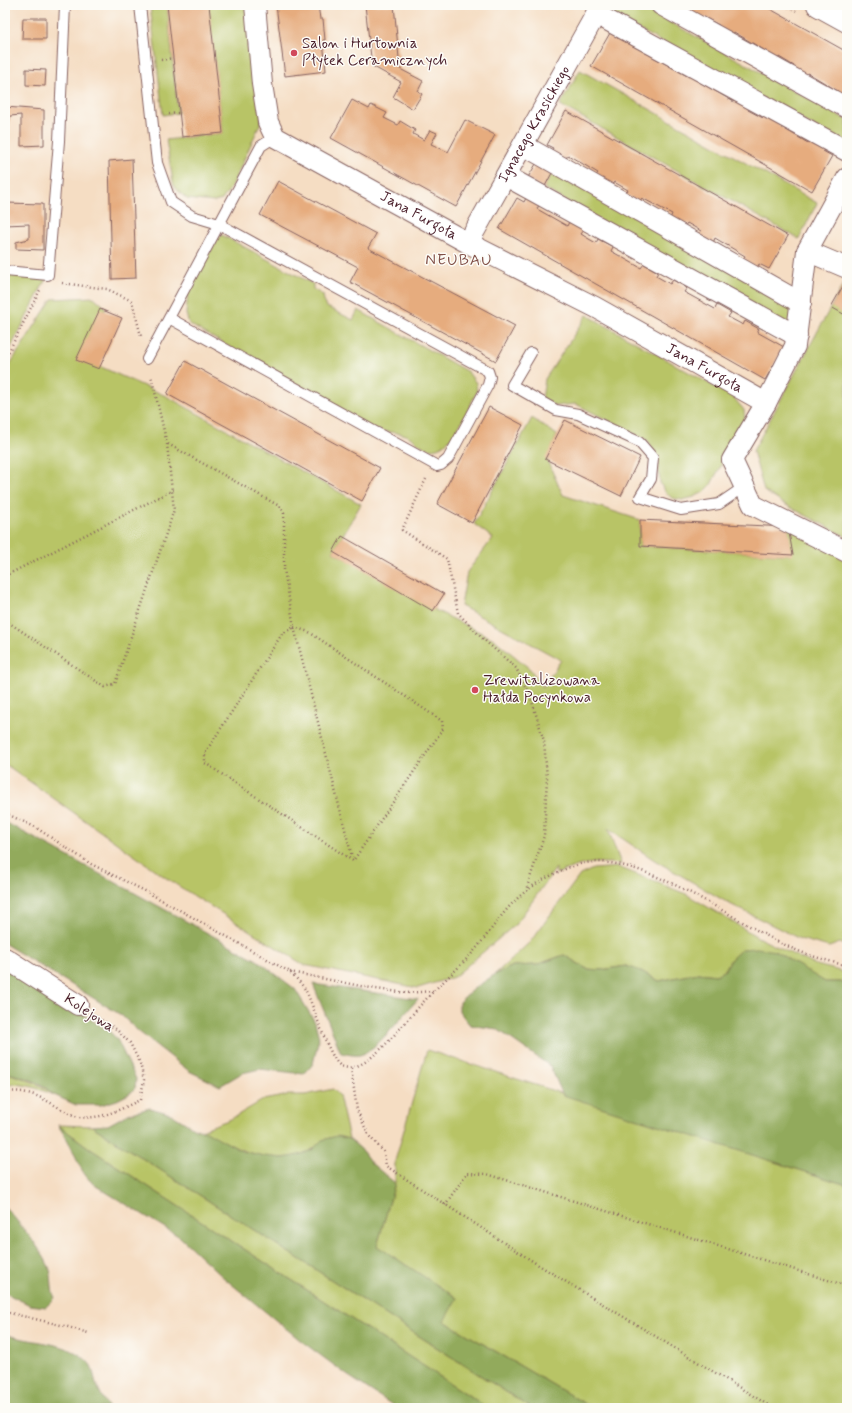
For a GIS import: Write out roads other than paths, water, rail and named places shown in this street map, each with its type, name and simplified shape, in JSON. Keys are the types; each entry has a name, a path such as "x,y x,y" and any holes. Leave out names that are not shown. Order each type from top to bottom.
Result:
{"street":[{"path":"255,5 262,84 268,122 275,137"},
{"path":"661,5 847,108"},
{"path":"818,5 847,21"},
{"path":"598,9 847,151"},
{"name":"Ignacego Krasickiego","path":"468,243 598,9"},
{"name":"Jana Furgoła","path":"275,137 468,243 594,307 766,403"},
{"path":"523,145 801,303"},
{"path":"506,176 796,336"},
{"path":"847,178 807,251 795,346 766,403 732,460 753,505 847,552"},
{"path":"807,251 847,268"},
{"name":"Kolejowa","path":"5,958 78,1005"}],"lane":[{"path":"5,271 48,275 59,141 65,5"},
{"path":"140,5 158,163 171,202 192,216 219,224 488,371 490,377 488,385 448,458 441,465 434,464 169,318"},
{"path":"147,359 262,146 275,137"},
{"path":"531,353 512,385 556,410 578,414 639,442 653,458 651,479 640,497 681,510 719,504 744,487"}],"place":[{"name":"Salon i Hurtownia Płytek Ceramicznych","path":"294,53"},
{"name":"Zrewitalizowana Hałda Pocynkowa","path":"475,690"}],"district":[{"name":"NEUBAU","path":"459,260"}]}
